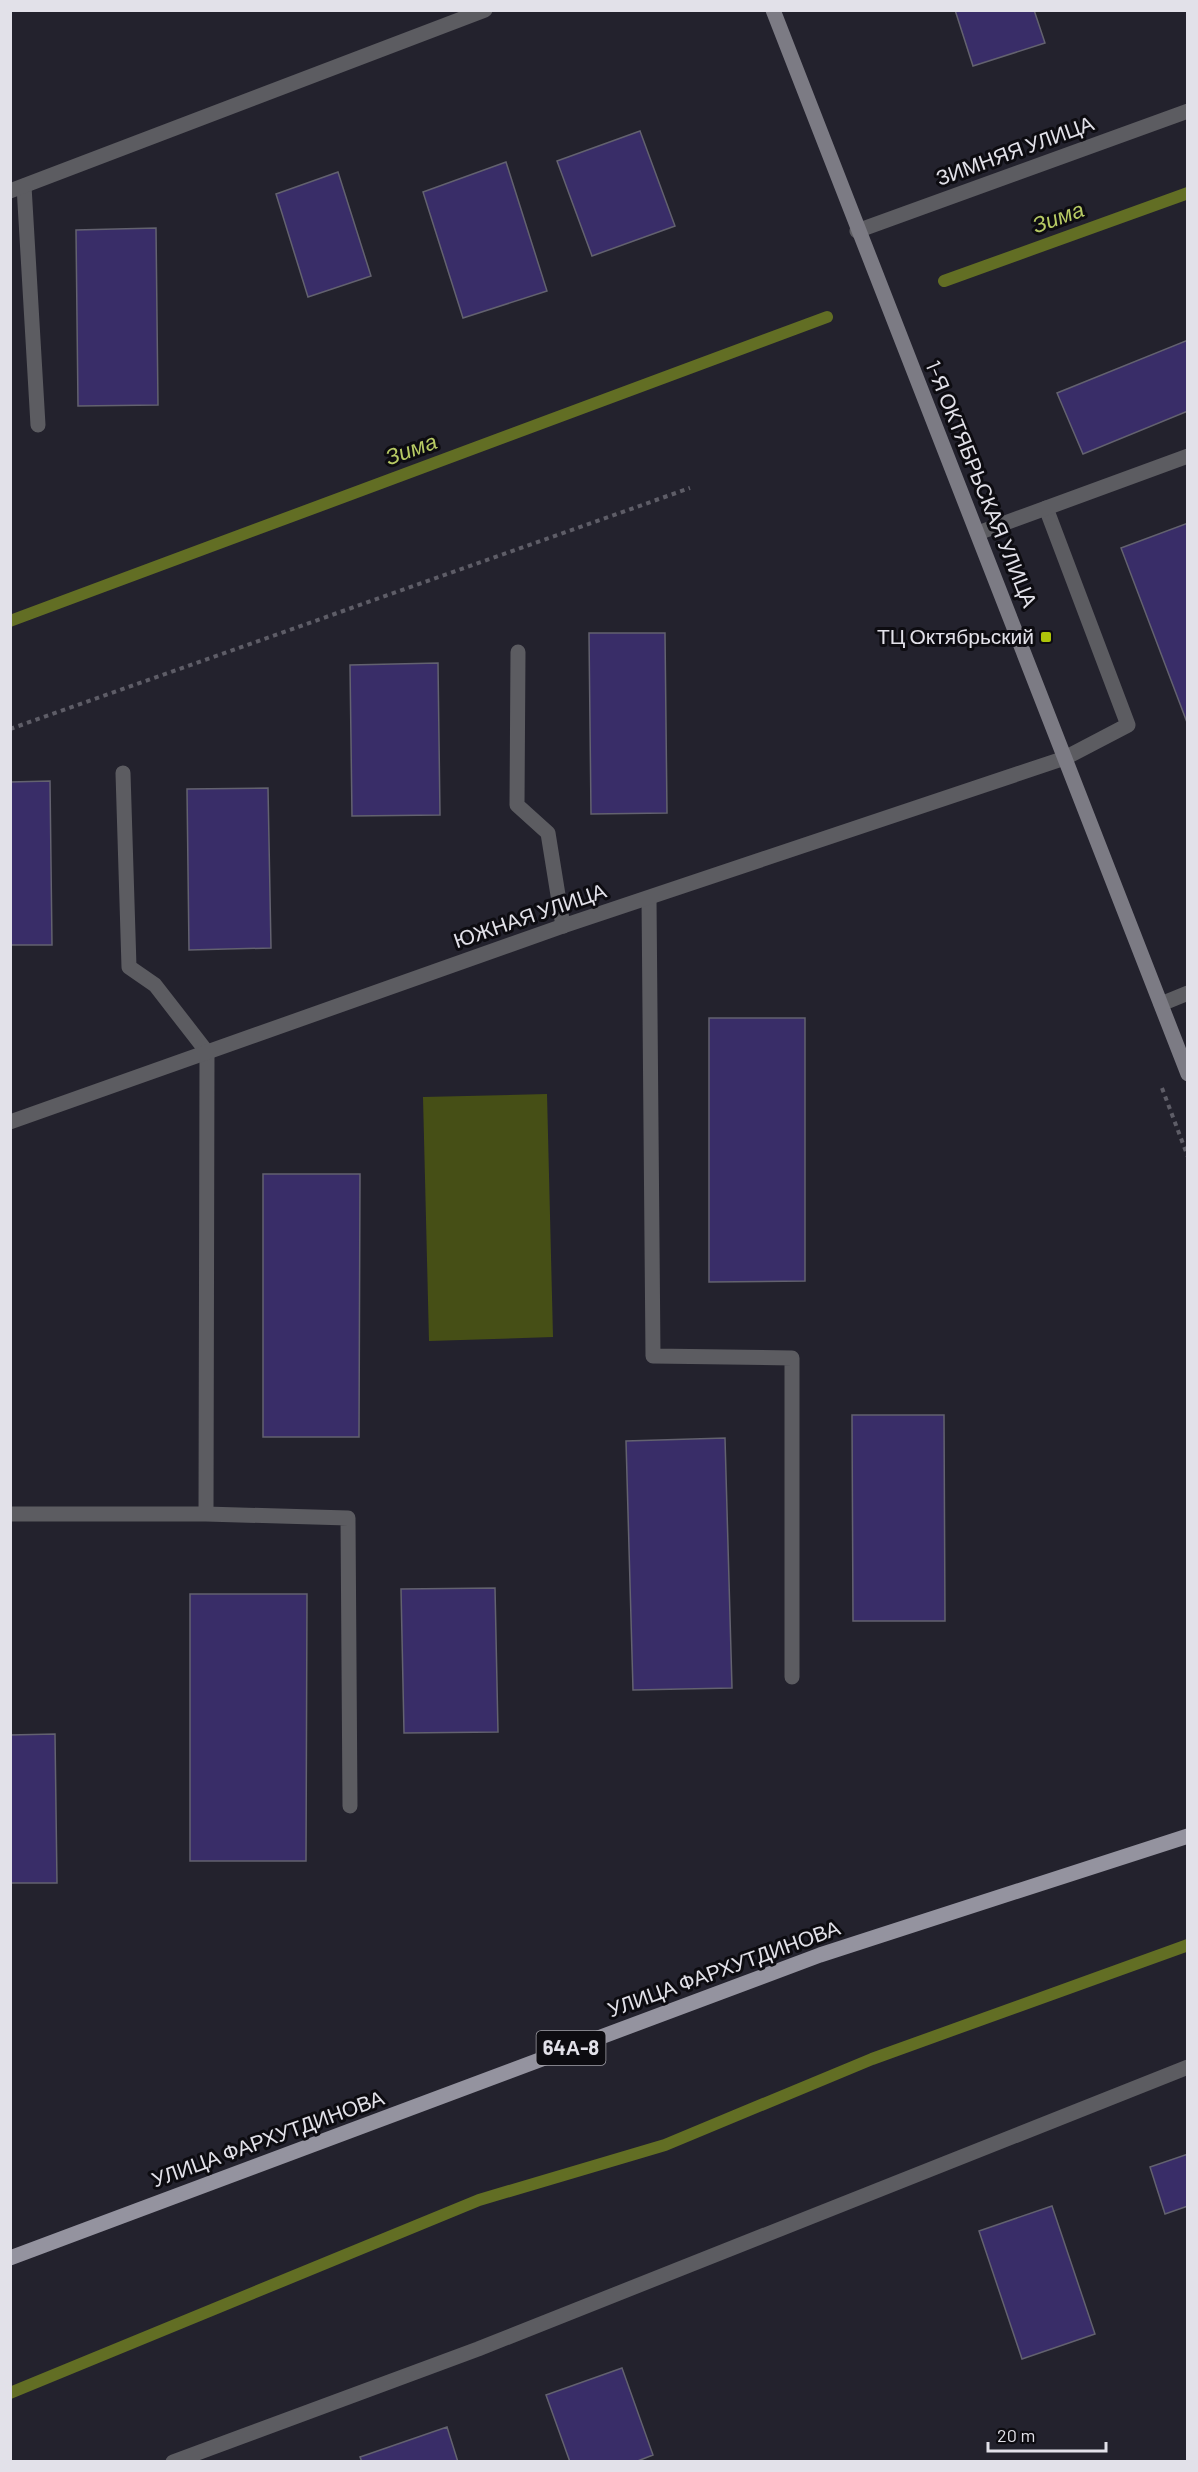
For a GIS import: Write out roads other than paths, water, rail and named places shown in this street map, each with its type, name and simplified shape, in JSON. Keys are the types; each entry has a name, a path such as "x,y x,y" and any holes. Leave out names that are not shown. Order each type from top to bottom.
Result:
{"main road":[{"name":"УЛИЦА ФАРХУТДИНОВА","path":"10,2258 820,1955 1188,1836"}],"street":[{"path":"38,425 17,188 485,10"},
{"name":"1-Я ОКТЯБРЬСКАЯ УЛИЦА","path":"773,10 857,231 978,533 1188,1074"},
{"name":"ЗИМНЯЯ УЛИЦА","path":"857,231 1188,111"},
{"path":"978,533 1188,456"},
{"name":"ЮЖНАЯ УЛИЦА","path":"10,1122 563,926 1065,758 1128,725 1046,508"},
{"path":"518,652 517,805 548,833 563,926"},
{"path":"123,773 129,967 155,985 207,1052 206,1514"},
{"path":"649,898 652,1356 792,1358 792,1677"},
{"path":"1161,1004 1188,993"},
{"path":"10,1514 206,1514 348,1518 350,1806"},
{"path":"173,2462 478,2349 1188,2067"}],"waterway":[{"name":"Зима","path":"944,281 1188,193"},
{"name":"Зима","path":"10,621 827,317"},
{"path":"10,2393 479,2200 665,2145 872,2059 1188,1945"}],"place":[{"name":"ТЦ Октябрьский","path":"1046,637"}]}
